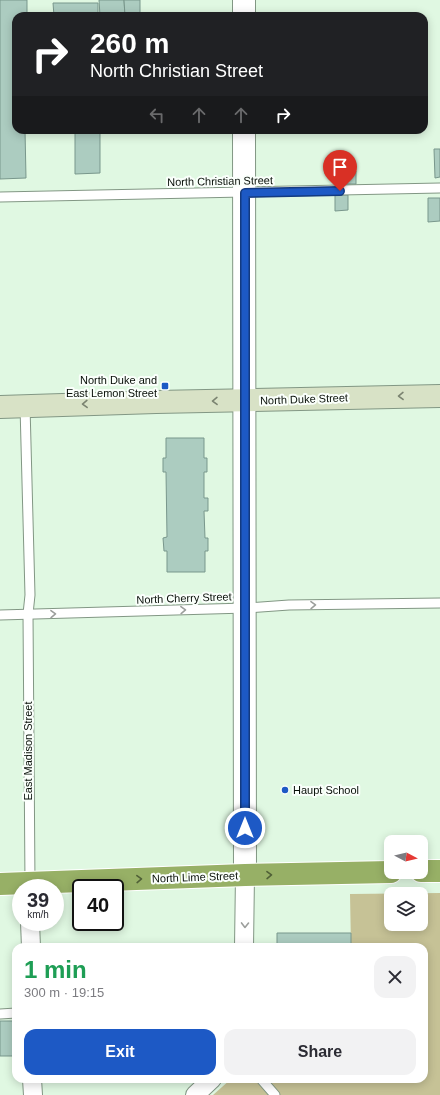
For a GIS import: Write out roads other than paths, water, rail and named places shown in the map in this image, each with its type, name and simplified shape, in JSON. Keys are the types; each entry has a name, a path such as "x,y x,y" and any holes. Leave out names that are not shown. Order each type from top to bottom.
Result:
{"highway":[{"path":"428,871 440,871"},
{"name":"North Lime Street","path":"64,883 245,875 384,872"},
{"name":"North Lime Street","path":"0,884 12,884"}],"main road":[{"name":"North Duke Street","path":"0,407 440,396"}],"street":[{"path":"244,0 244,12"},
{"path":"244,134 246,608 244,943"},
{"path":"30,931 31,943"},
{"path":"32,1083 33,1095"},
{"path":"195,1095 208,1083"}],"lane":[{"name":"North Christian Street","path":"0,197 440,188"},
{"name":"East Madison Street","path":"25,406 30,595 28,614 30,879"},
{"name":"North Cherry Street","path":"0,615 246,608 288,605 440,602"},
{"path":"0,1014 12,1013"},
{"path":"264,1083 275,1095"}],"place":[{"name":"North Duke and East Lemon Street","path":"165,386"},
{"name":"Haupt School","path":"285,790"}]}
